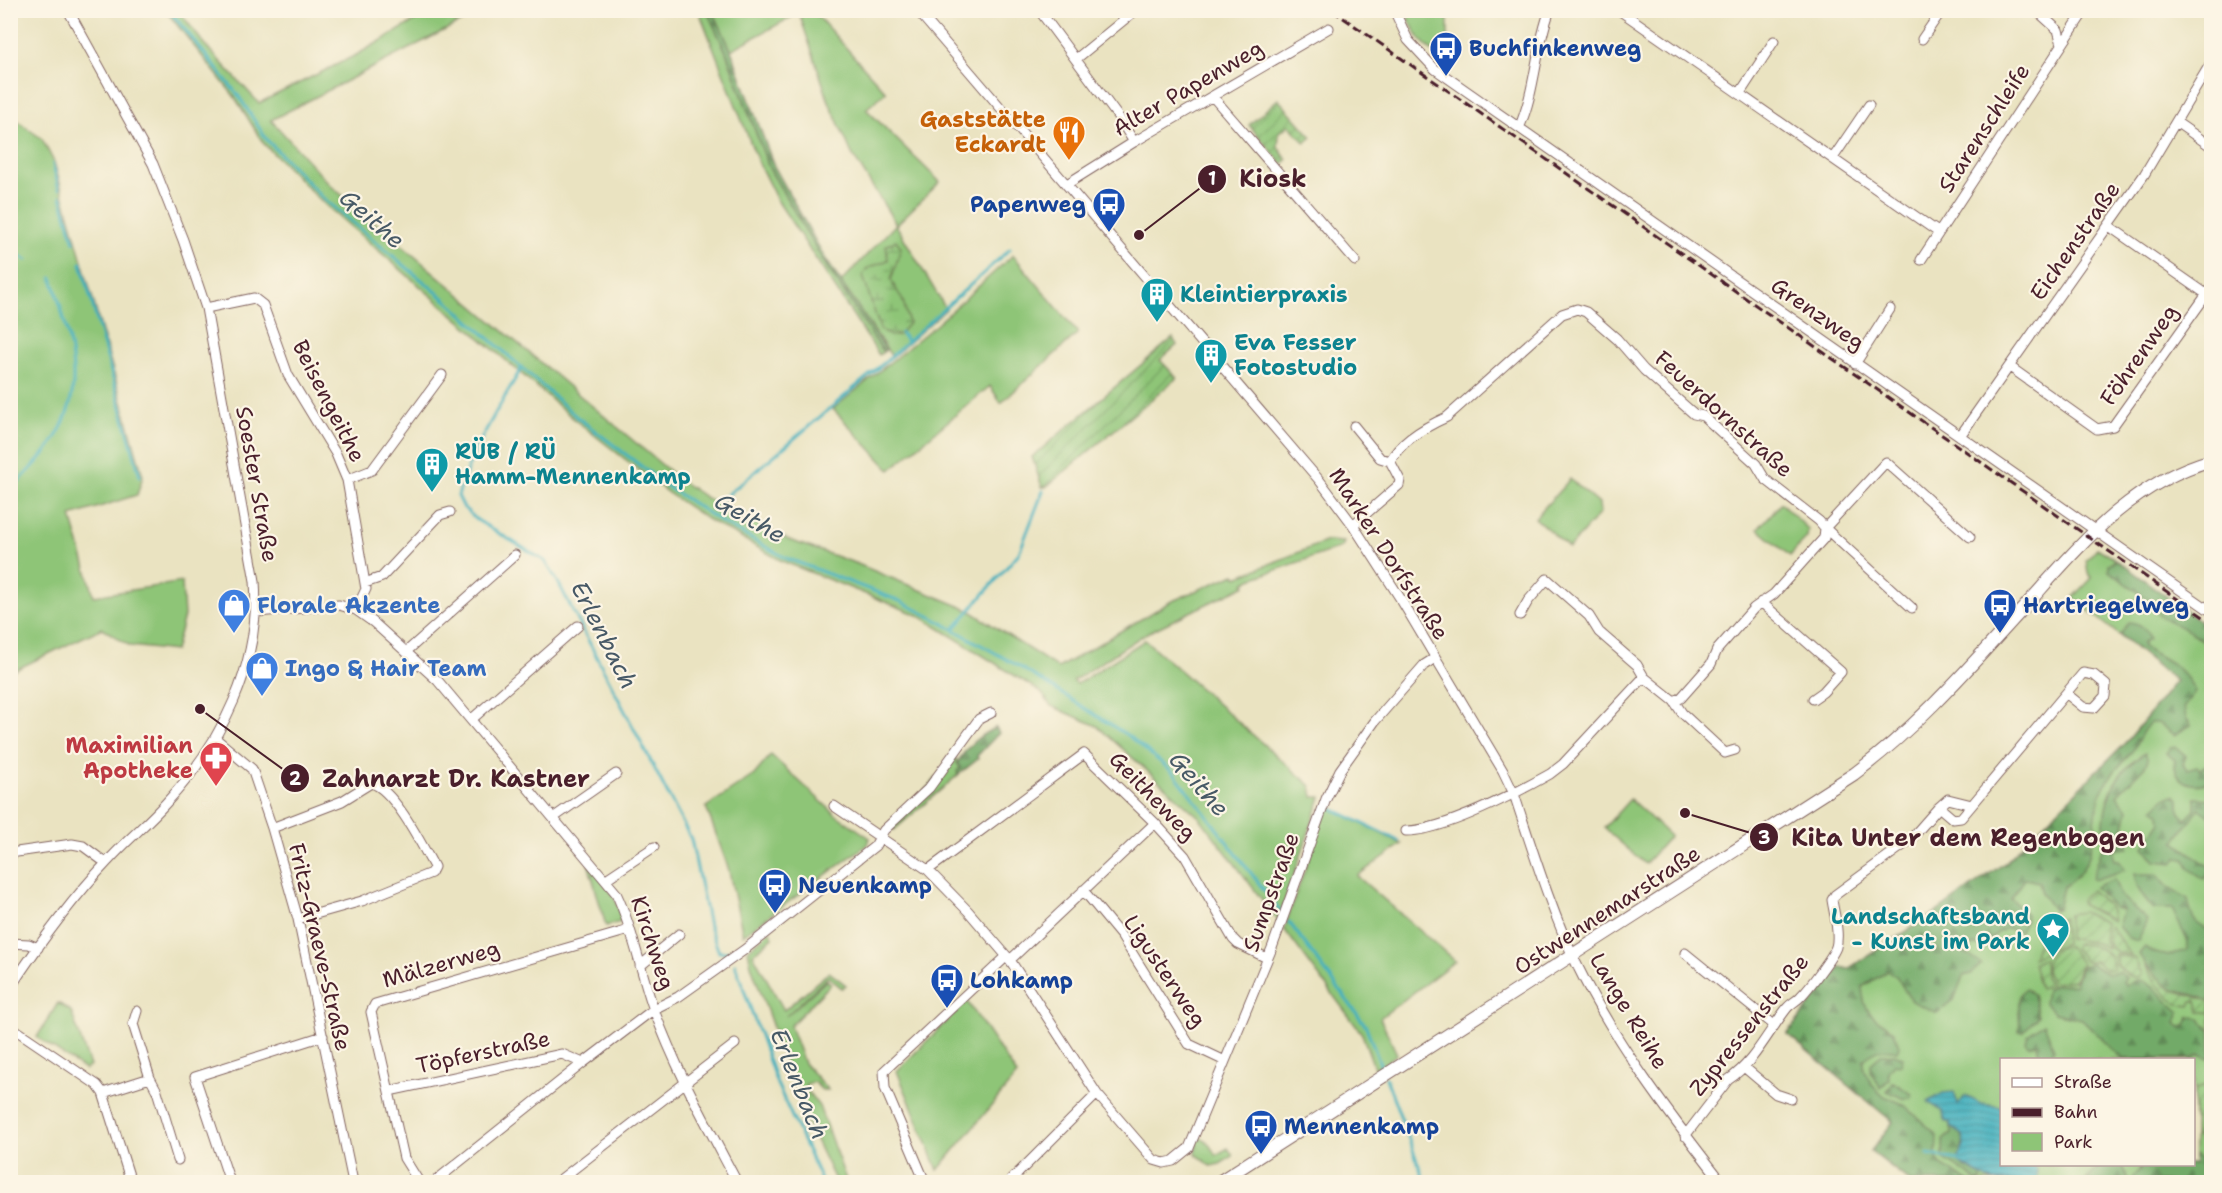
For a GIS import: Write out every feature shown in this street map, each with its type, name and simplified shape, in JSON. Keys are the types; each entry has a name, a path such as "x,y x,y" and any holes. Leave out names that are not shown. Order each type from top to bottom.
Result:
{"street":[{"name":"Soester Straße","path":"10,988 106,863 170,799 215,738 236,698 245,672 257,612 255,581 206,308 183,240 153,164 135,126 68,10"},
{"name":"Marker Dorfstraße","path":"917,10 1320,481 1353,525 1435,658 1514,794 1571,951"},
{"path":"1039,10 1134,142"},
{"path":"1076,59 1136,10"},
{"name":"Grenzweg","path":"1394,10 1408,40 1435,69 1855,364 2096,529 2211,612"},
{"path":"1519,128 1530,103 1550,10"},
{"path":"1618,10 1938,232"},
{"path":"1922,39 1942,10"},
{"path":"2036,10 2058,30 2062,44"},
{"name":"Starenschleife","path":"1921,260 2085,10"},
{"name":"Alter Papenweg","path":"1067,184 1134,142 1329,28"},
{"path":"1740,93 1774,41"},
{"name":"Eichenstraße","path":"1960,436 2109,226 2176,122 2211,61"},
{"path":"1213,96 1355,261"},
{"path":"1833,158 1869,105"},
{"path":"2176,122 2211,147"},
{"path":"2109,226 2210,293"},
{"name":"Föhrenweg","path":"2010,367 2097,429 2106,429 2113,426 2210,293"},
{"name":"Beisengeithe","path":"206,308 253,298 260,300 288,375 336,454 347,480 366,589 356,610"},
{"name":"Feuerdornstraße","path":"1390,461 1399,449 1427,426 1447,417 1562,314 1577,309 1586,312 1617,339 1644,370 1694,414 1703,416 1756,464 1765,479 1793,503 1813,515 1825,528"},
{"path":"1855,364 1890,309"},
{"path":"347,480 372,470 442,375"},
{"path":"1353,525 1399,485 1400,480 1390,461 1380,458 1354,426"},
{"name":"Ostwennemarstraße","path":"1219,1182 1571,951 1820,798 1878,756 1957,682 2096,529 2132,498 2166,476 2211,459"},
{"path":"1674,701 1682,698 1711,664 1717,650 1761,602 1774,594 1824,538 1825,528 1886,462 1970,537"},
{"path":"365,584 382,576 440,515 450,512"},
{"path":"1825,528 1912,608"},
{"path":"406,651 515,555"},
{"path":"1520,615 1528,601 1547,579 1589,616 1599,632 1636,665 1644,676 1674,701 1682,713 1725,753 1735,750"},
{"path":"1761,602 1840,672 1823,692 1813,699"},
{"path":"257,612 339,605 356,610"},
{"name":"Kirchweg","path":"356,610 406,651 472,719 606,879 624,910 654,1009 684,1081 738,1182"},
{"path":"472,719 578,626"},
{"name":"Sumpstraße","path":"1097,1094 1154,1160 1164,1163 1177,1160 1189,1148 1268,958 1326,799 1340,770 1402,689 1435,658"},
{"path":"1406,831 1422,831 1458,819 1514,794 1563,764 1644,676"},
{"path":"1972,805 1948,799 1940,807 1957,820 1972,805 2067,694"},
{"path":"434,1182 583,1063 654,1009 678,997 744,950 875,846 884,830 929,788 979,719 991,713"},
{"name":"Fritz-Graeve-Straße","path":"215,738 252,769 272,828 298,919 353,1182"},
{"name":"Geitheweg","path":"928,870 1084,754 1155,823 1185,856 1233,939 1238,944 1268,958"},
{"path":"553,818 616,774"},
{"path":"272,828 333,805 371,783 382,789 391,800 414,832 434,867 431,873 387,892 298,919"},
{"path":"834,806 928,870 1009,958 1097,1094 1010,1182"},
{"name":"Zypressenstraße","path":"1685,1136 1728,1080 1744,1067 1770,1034 1774,1025 1806,990 1836,947 1832,900 1835,896 1910,840 1940,807"},
{"path":"925,1182 885,1088 884,1071 1155,823"},
{"path":"10,853 72,844 82,846 106,863"},
{"path":"606,879 654,847"},
{"name":"Ligusterweg","path":"1083,890 1122,937 1189,1044 1225,1061"},
{"name":"Mälzerweg","path":"419,1182 404,1158 371,1012 375,1004 629,930"},
{"path":"640,966 679,934"},
{"path":"10,943 29,944 39,948"},
{"name":"Lange Reihe","path":"1571,951 1624,1047 1685,1136 1722,1182"},
{"path":"1685,953 1774,1025"},
{"path":"137,1011 133,1024 150,1078 157,1090 178,1160"},
{"path":"10,1026 97,1085 103,1093 131,1182"},
{"path":"230,1182 195,1077 323,1036"},
{"path":"557,1182 684,1081 735,1044"},
{"name":"Töpferstraße","path":"389,1091 562,1054 583,1063"},
{"path":"1744,1067 1776,1094 1791,1099"},
{"path":"103,1093 150,1078"}],"green space":[{"path":"166,11 179,11 205,45 259,103 358,54 432,11 482,11 271,120 330,185 680,480 705,497 789,540 855,563 969,610 1058,668 1170,602 1235,574 1237,577 1327,541 1344,542 1342,547 1251,579 1244,583 1246,585 1145,634 1073,681 1077,684 1145,640 1311,786 1313,797 1321,797 1278,921 1200,818 1097,726 1051,706 1041,692 918,615 782,561 707,519 668,493 574,419 321,201 264,144 234,96"},
{"path":"699,11 707,11 726,52 769,168 822,259 883,352 879,355 777,200 758,162"},
{"path":"707,11 713,11 731,50 774,166 825,258 886,350 883,352 822,259 769,168 726,52"},
{"path":"713,11 813,11 886,92 866,109 940,182 896,225 946,309 892,357 841,282 896,224 852,154 829,102 799,13 731,50"},
{"path":"1407,11 1448,11 1448,62 1422,41"},
{"path":"1278,99 1312,137 1305,143 1289,125 1279,133 1278,147 1287,160 1282,164 1249,125"},
{"path":"11,116 42,139 54,162 143,476 137,495 71,516 94,596 182,582 184,616 175,651 130,646 102,628 11,672"},
{"path":"896,240 901,248 891,280 903,301 909,323 899,335 890,336 880,329 863,276 866,269 888,260 886,246"},
{"path":"1013,255 1078,333 1001,403 990,386 890,470 833,409 937,324"},
{"path":"1173,338 1177,345 1160,360 1177,378 1046,487 1042,487 1032,457"},
{"path":"1570,479 1599,504 1600,513 1569,548 1535,518"},
{"path":"1781,503 1808,529 1807,537 1790,556 1758,529"},
{"path":"2097,548 2117,560 2113,561 2211,645 2211,1182 1911,1182 1871,1151 1893,1122 1787,1034 1841,967 1848,969 1938,911 2006,862 2129,739 2176,681 2073,598 2092,578 2088,573 2086,560"},
{"path":"2117,560 2211,629 2211,653 2196,635 2159,615 2155,604 2109,571 2109,564"},
{"path":"2129,622 2140,625 2147,632 2149,639 2143,642 2143,647 2166,660 2190,682 2195,691 2184,707 2186,718 2191,725 2174,735 2158,723 2150,723 2133,750 2106,782 2099,801 2090,854 2076,877 2063,887 2058,908 2053,910 2042,894 2039,882 2025,879 2011,899 2026,914 2020,932 2004,929 1992,938 1986,947 1975,945 1961,950 1981,964 1971,974 1963,976 1954,1000 1937,1013 1911,1001 1897,977 1888,971 1862,987 1870,1014 1894,1031 1899,1046 1897,1051 1879,1051 1864,1060 1864,1069 1872,1085 1882,1095 1903,1104 1937,1135 1936,1156 1941,1165 1970,1182 1911,1182 1871,1151 1893,1122 1787,1034 1841,967 1848,969 1938,911 2006,862 2129,739 2176,681 2120,635"},
{"path":"996,727 999,733 977,756 978,759 958,775 957,771 961,768 957,763 965,751 978,738"},
{"path":"2176,747 2186,756 2183,764 2187,769 2197,766 2200,770 2204,766 2210,769 2209,781 2197,785 2180,778 2175,767 2175,760 2166,753 2170,748"},
{"path":"2145,753 2148,760 2145,766 2117,795 2128,810 2122,834 2108,842 2103,837 2105,812 2112,789 2125,770"},
{"path":"771,755 835,814 870,838 868,844 743,935 728,867 706,807 754,775"},
{"path":"955,758 960,765 958,775 894,830 891,827"},
{"path":"2174,795 2179,799 2179,811 2185,819 2195,809 2195,798 2211,799 2211,817 2199,808 2175,842 2211,868 2211,877 2208,875 2204,879 2190,869 2185,859 2177,858 2173,863 2155,861 2144,847 2161,822 2160,814 2154,808 2166,797"},
{"path":"1630,799 1670,836 1645,864 1604,828"},
{"path":"1327,806 1402,844 1357,876 1455,961 1380,1018 1397,1054 1375,1070 1362,1034 1284,929"},
{"path":"2122,840 2127,842 2128,848 2117,849 2113,853 2115,860 2119,860 2125,870 2094,880 2092,878 2102,849"},
{"path":"588,863 614,897 621,922 606,926"},
{"path":"2135,874 2157,874 2167,886 2188,899 2194,919 2200,926 2211,931 2211,1004 2197,996 2167,987 2141,958 2139,954 2145,947 2160,955 2170,954 2187,950 2188,942 2172,909 2153,909 2146,901 2138,889"},
{"path":"2114,879 2120,895 2147,920 2138,941 2128,938 2118,926 2123,910 2114,908 2095,887"},
{"path":"2091,890 2110,908 2113,921 2082,905 2081,900"},
{"path":"2082,912 2106,923 2104,937 2107,948 2096,943 2068,938 2068,914"},
{"path":"2063,917 2065,943 2033,958 2040,936"},
{"path":"2110,926 2131,955 2117,953 2110,947 2107,935"},
{"path":"770,931 773,937 753,954 784,1010 829,972 846,985 842,988 828,977 786,1016 827,980 831,984 790,1026 804,1063 828,1090 822,1090 814,1082 806,1084 808,1092 819,1106 847,1182 836,1182 803,1113 751,965 748,950"},
{"path":"2075,944 2095,946 2106,952 2113,962 2114,969 2106,970 2095,961 2085,961 2074,948"},
{"path":"2065,946 2071,949 2081,963 2075,980 2054,983 2047,972 2047,961 2054,952"},
{"path":"2114,955 2134,958 2142,974 2133,977 2125,973 2119,967"},
{"path":"2044,959 2045,977 2051,985 2040,989 2033,963"},
{"path":"2090,963 2107,974 2119,972 2126,978 2123,982 2126,985 2139,980 2150,985 2180,1012 2176,1023 2180,1027 2185,1026 2190,1017 2199,1018 2211,1031 2211,1060 2200,1055 2193,1058 2121,1058 2082,1019 2054,1013 2044,1002 2046,990 2055,985 2075,984 2081,967"},
{"path":"2145,965 2170,989 2210,1001 2211,1013 2200,1011 2197,1001 2192,1001 2190,1006 2175,1002 2158,985"},
{"path":"2026,988 2033,995 2038,1016 2023,1032 2019,1031 2019,1002"},
{"path":"967,1001 1017,1075 938,1170 897,1071"},
{"path":"58,1003 71,1011 90,1066 85,1070 37,1037"},
{"path":"2044,1023 2054,1050 2049,1058 2039,1053 2037,1044 2028,1046 2026,1042 2028,1035"},
{"path":"1894,1054 1903,1057 1901,1065 1894,1064 1888,1071 1889,1079 1881,1088 1870,1071 1871,1064 1881,1055"},
{"path":"1893,1082 1913,1095 1911,1098 1904,1099 1887,1091"},
{"path":"2212,1082 2211,1143 2195,1136 2195,1090"},
{"path":"1951,1127 1960,1131 1964,1141 1958,1160 1964,1167 1983,1176 1979,1182 1943,1158 1943,1139 1952,1134"},
{"path":"1198,1137 1206,1140 1216,1155 1228,1148 1233,1156 1220,1164 1211,1166 1196,1154"},
{"path":"2195,1156 2211,1166 2211,1182 2135,1182 2133,1178 2140,1170 2139,1166 2195,1166"},
{"path":"2100,1166 2122,1166 2130,1182 2084,1182"}],"water":[{"path":"1954,1092 1958,1105 1965,1096 1982,1104 2000,1107 2000,1166 2032,1166 2037,1170 2036,1182 1993,1182 1959,1163 1958,1157 1964,1146 1963,1135 1951,1127 1950,1122 1946,1122 1942,1111 1928,1102 1943,1093"}],"waterway":[{"name":"Geithe","path":"169,10 238,95 267,140 323,198 446,300 577,417 671,489 723,523 786,558 900,601 937,620 1020,667 1130,737 1174,773 1281,912"},
{"path":"53,164 59,189"},
{"path":"61,196 74,242"},
{"path":"719,502 884,363 1010,249"},
{"path":"10,250 27,260"},
{"path":"81,263 140,476"},
{"path":"10,489 36,463 55,439 67,415 72,392 73,367 69,340 52,278"},
{"path":"901,333 908,342"},
{"name":"Erlenbach","path":"522,367 470,462 458,496 464,508 477,520 545,561 558,582 691,839 709,926 719,952 729,952"},
{"path":"954,629 1019,553 1043,491"},
{"path":"1333,809 1399,841"},
{"name":"Geithe","path":"1289,922 1366,1026 1383,1072"},
{"name":"Erlenbach","path":"735,964 777,1084 822,1182"},
{"name":"Geithe","path":"1386,1078 1425,1182"},
{"path":"1928,1154 1958,1160"}],"railway":[{"path":"1332,10 2212,623"}],"place":[{"name":"Buchfinkenweg","path":"1446,77"},
{"name":"Gaststätte Eckardt","path":"1069,161"},
{"name":"Papenweg","path":"1109,233"},
{"name":"Kiosk","path":"1139,235"},
{"name":"Kleintierpraxis","path":"1157,323"},
{"name":"Eva Fesser Fotostudio","path":"1211,384"},
{"name":"RÜB / RÜ Hamm-Mennenkamp","path":"432,493"},
{"name":"Florale Akzente","path":"234,634"},
{"name":"Hartriegelweg","path":"2000,634"},
{"name":"Ingo & Hair Team","path":"262,697"},
{"name":"Zahnarzt Dr. Kastner","path":"200,709"},
{"name":"Maximilian Apotheke","path":"216,787"},
{"name":"Kita Unter dem Regenbogen","path":"1685,813"},
{"name":"Neuenkamp","path":"775,914"},
{"name":"Landschaftsband - Kunst im Park","path":"2053,958"},
{"name":"Lohkamp","path":"947,1009"},
{"name":"Mennenkamp","path":"1261,1155"}]}
